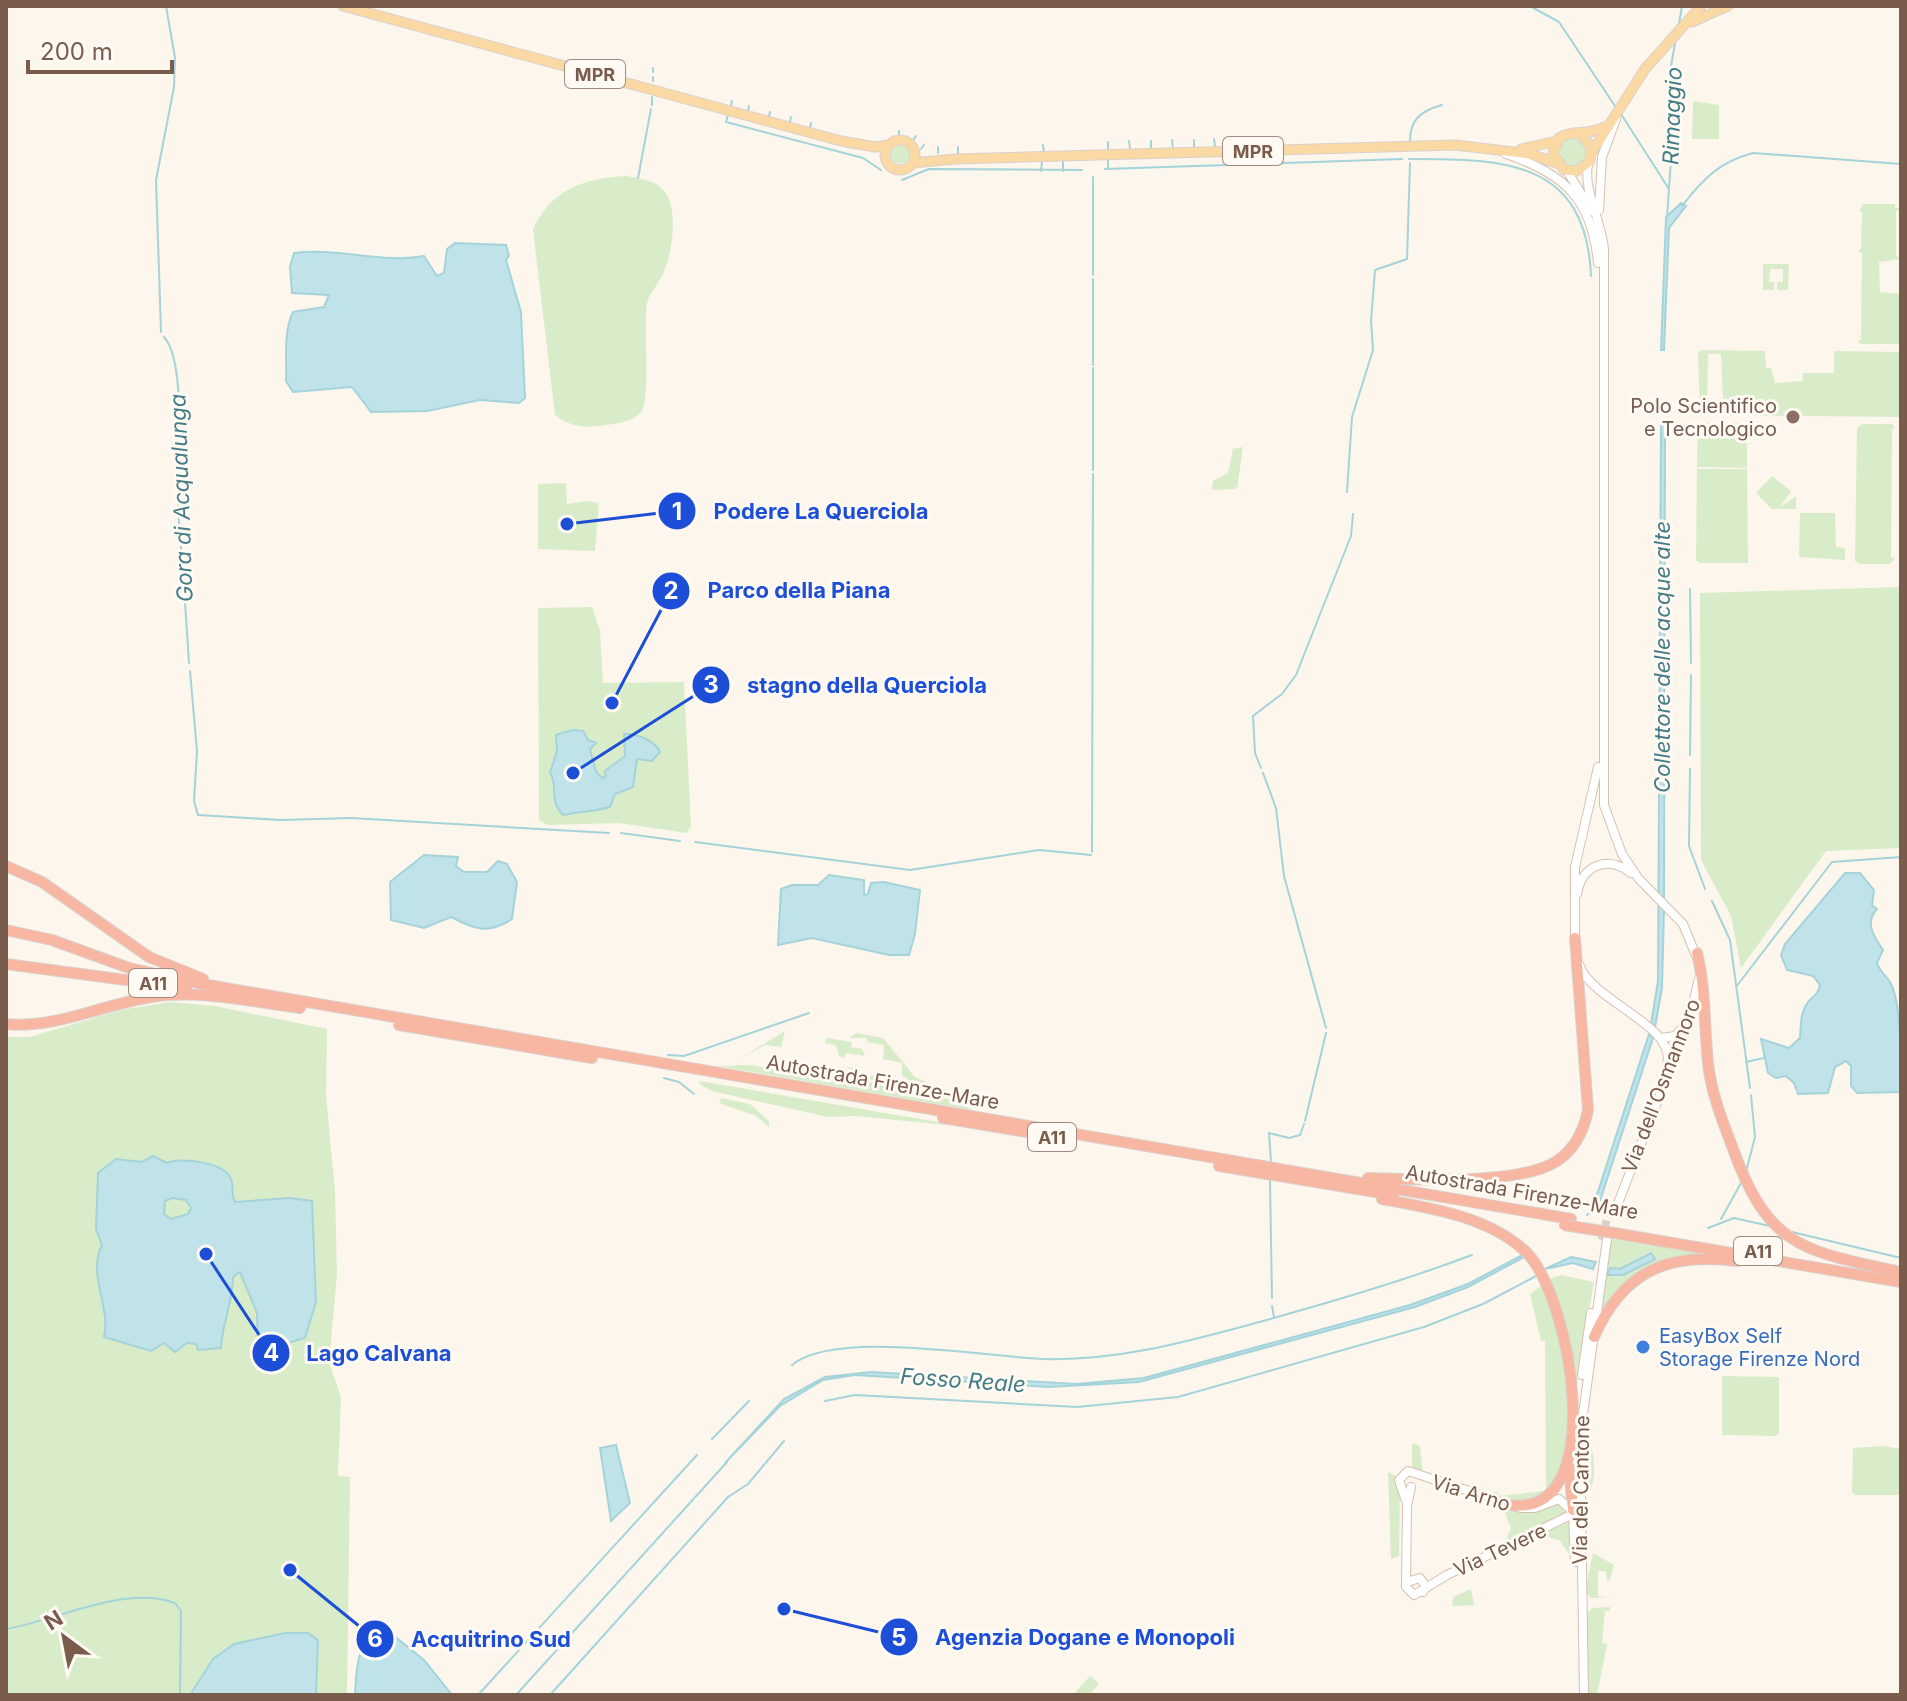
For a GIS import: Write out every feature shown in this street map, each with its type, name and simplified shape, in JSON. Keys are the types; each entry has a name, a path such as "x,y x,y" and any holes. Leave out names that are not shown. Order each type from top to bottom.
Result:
{"highway":[{"path":"6,866 42,882 149,957 235,990"},
{"name":"Autostrada Firenze-Mare","path":"6,930 52,940 129,968 235,990 1264,1170"},
{"path":"1264,1170 1363,1178 1464,1178 1523,1175 1557,1161 1578,1137 1588,1110 1575,938"},
{"path":"1697,953 1703,977 1708,1065 1717,1103 1747,1187 1772,1224 1793,1241 1816,1252 1901,1273"},
{"name":"Autostrada Firenze-Mare","path":"6,964 170,985 1568,1222 1610,1235 1901,1282"},
{"path":"6,1024 42,1024 130,1001 172,995 300,1008"},
{"path":"1264,1170 1447,1213 1492,1229 1529,1255 1547,1281 1568,1351 1568,1449 1576,1514"},
{"name":"Autostrada Firenze-Mare","path":"1610,1235 1901,1273"},
{"path":"1594,1337 1621,1292 1643,1274 1664,1265 1717,1259 1833,1271"},
{"path":"1510,1505 1537,1503 1553,1492 1565,1471 1568,1449"}],"main road":[{"name":"MPR","path":"343,6 859,145 889,145"},
{"name":"Via dell'Osmannoro","path":"1601,750 1575,867 1575,938 1585,978 1662,1038 1668,1063 1612,1210 1692,1008 1698,984 1697,953 1686,928 1638,878 1616,844 1607,820 1601,750 1604,250 1599,219 1587,182 1588,164 1597,139 1618,115 1645,69 1703,6"},
{"path":"1683,27 1728,6"},
{"path":"1556,163 1553,150 1557,141 1567,133 1600,130 1618,115"},
{"path":"1599,219 1601,166 1618,115"},
{"path":"1580,134 1589,143 1592,152"},
{"path":"859,145 886,159 899,170 913,163 914,148 902,140 889,145 886,159"},
{"name":"MPR","path":"913,163 945,159 1404,146 1535,148 1557,141"},
{"name":"MPR","path":"914,148 945,159"},
{"name":"MPR","path":"1496,148 1556,163"},
{"name":"MPR","path":"1496,148 1557,177 1576,196 1591,220 1598,263"},
{"name":"Via dell'Osmannoro","path":"1556,163 1581,188 1595,219 1604,400"},
{"path":"1567,171 1580,170 1588,164"},
{"path":"1573,911 1579,883 1597,865 1617,864 1638,878"},
{"path":"1662,1038 1678,1034 1692,1008"},
{"name":"Via del Cantone","path":"1583,1695 1576,1514 1580,1436 1610,1235"},
{"name":"Via del Cantone","path":"1583,1695 1576,1514 1577,1406 1610,1235"},
{"name":"Via Arno","path":"1401,1485 1401,1474 1408,1471 1527,1509 1559,1499 1576,1514"},
{"path":"1407,1551 1418,1578 1425,1585 1423,1592 1411,1594 1407,1583 1407,1551 1407,1506 1414,1475"},
{"path":"1407,1506 1401,1485 1411,1487"},
{"name":"Via Tevere","path":"1423,1592 1447,1575 1576,1514"},
{"path":"1407,1583 1418,1578"}],"green space":[{"path":"1693,101 1719,105 1719,139 1692,139"},
{"path":"1572,138 1582,142 1586,152 1582,162 1572,166 1562,162 1558,152 1562,142"},
{"path":"900,144 907,147 910,154 907,161 900,164 893,161 890,154 893,147"},
{"path":"626,176 648,181 661,188 669,200 673,221 666,268 647,303 644,405 638,415 625,422 580,426 555,415 533,230 549,205 570,189 583,183"},
{"path":"1863,204 1895,204 1895,208 1901,208 1896,212 1896,256 1901,259 1879,262 1880,292 1901,294 1901,344 1861,344 1857,341 1861,340 1862,253 1858,252 1861,248 1862,212 1859,211"},
{"path":"1763,264 1789,264 1788,290 1777,290 1777,282 1783,282 1783,269 1770,269 1769,282 1774,282 1774,290 1763,290"},
{"path":"1702,350 1765,351 1766,368 1771,368 1775,383 1803,381 1803,373 1834,373 1834,351 1901,352 1901,417 1700,415 1698,353","holes":["1708,354 1721,354 1723,400 1718,400 1716,408 1707,408"]},
{"path":"1698,423 1747,423 1747,468 1697,467"},
{"path":"1862,424 1892,424 1895,428 1892,429 1891,557 1895,558 1890,564 1860,564 1855,561 1857,428"},
{"path":"1243,447 1237,489 1234,484 1235,489 1212,490 1213,481 1228,473 1233,449"},
{"path":"1697,469 1747,469 1748,563 1700,563 1696,560"},
{"path":"1772,476 1791,491 1780,507 1796,496 1796,509 1772,509 1756,493"},
{"path":"566,483 567,504 599,503 595,551 538,549 538,484"},
{"path":"1800,513 1835,513 1836,547 1845,548 1845,560 1799,557"},
{"path":"1901,587 1901,848 1826,851 1741,968 1731,916 1701,860 1700,593"},
{"path":"592,607 600,631 603,683 684,682 691,826 687,833 619,823 547,825 539,820 538,608"},
{"path":"170,1002 215,1006 327,1029 326,1095 335,1191 337,1275 329,1362 341,1397 338,1476 350,1477 347,1695 6,1695 6,1037 30,1037 120,1010"},
{"path":"785,1031 781,1047 765,1045 739,1059"},
{"path":"856,1033 883,1038 915,1077 953,1093 918,1088 902,1075 902,1063 883,1059 884,1045 867,1042 867,1038 849,1038"},
{"path":"826,1038 852,1042 851,1047 862,1049 865,1056 846,1053 844,1058 839,1056 836,1045 825,1043"},
{"path":"749,1065 932,1094 972,1110 718,1066"},
{"path":"847,1067 857,1068 857,1073 892,1079 895,1075 902,1084 866,1079"},
{"path":"700,1081 945,1125 857,1116 828,1117 712,1091 699,1084"},
{"path":"721,1098 750,1104 769,1121 769,1127 756,1116 719,1103"},
{"path":"1611,1239 1700,1253 1659,1264 1600,1315","holes":["1651,1253 1654,1259 1616,1277 1610,1268 1620,1269"]},
{"path":"1561,1275 1594,1282 1577,1385 1571,1347 1550,1279"},
{"path":"1544,1284 1561,1334 1570,1403 1562,1467 1549,1490 1530,1502 1505,1502 1419,1473 1412,1467 1412,1445 1415,1443 1420,1447 1423,1473 1482,1492 1498,1492 1499,1496 1546,1491 1545,1341 1541,1341 1530,1294"},
{"path":"1722,1376 1779,1377 1779,1432 1776,1436 1722,1435"},
{"path":"1585,1429 1593,1456 1594,1476 1589,1492 1583,1498"},
{"path":"1883,1446 1901,1449 1901,1495 1855,1495 1852,1492 1853,1448"},
{"path":"1388,1472 1396,1476 1400,1493 1399,1556 1391,1559"},
{"path":"1558,1501 1567,1510 1565,1515 1505,1543 1511,1528 1503,1508 1531,1513"},
{"path":"1570,1521 1571,1557 1559,1540 1541,1535"},
{"path":"1593,1553 1614,1565 1610,1580 1607,1580 1606,1571 1598,1571 1598,1596 1609,1597 1591,1598 1585,1592"},
{"path":"1471,1589 1474,1605 1452,1606 1453,1597"},
{"path":"1610,1607 1610,1611 1605,1611 1602,1643 1607,1644 1597,1695 1589,1695 1586,1615 1592,1608"},
{"path":"1090,1676 1099,1684 1089,1695 1073,1695"}],"water":[{"path":"1681,203 1686,206 1669,228 1664,350 1661,350 1666,217"},
{"path":"455,243 506,245 509,256 506,260 521,312 525,398 519,403 480,400 427,411 371,412 352,387 293,392 286,381 290,320 293,312 324,307 329,295 292,293 290,267 294,253 327,252 392,258 424,256 437,276 444,273 447,249"},
{"name":"Collettore delle acque alte","path":"1661,421 1665,421 1664,910 1662,988 1655,1027 1651,1024 1658,981"},
{"path":"572,730 583,731 588,740 596,743 590,749 596,772 602,778 606,776 605,771 625,756 624,734 645,738 660,752 652,761 637,759 633,787 615,794 610,807 563,815 556,804 550,773 557,751 556,735"},
{"path":"424,855 458,857 456,866 464,872 487,872 498,861 507,864 517,882 512,919 488,929 467,925 451,917 424,928 391,920 390,882"},
{"path":"1845,873 1860,873 1874,890 1872,905 1877,909 1871,925 1883,950 1877,963 1895,994 1900,1036 1901,1092 1857,1093 1851,1086 1851,1066 1846,1061 1835,1067 1828,1093 1798,1094 1794,1083 1786,1076 1776,1078 1768,1073 1761,1039 1789,1048 1800,1038 1804,1010 1820,985 1813,976 1787,970 1781,955 1785,944"},
{"path":"829,875 864,880 864,895 868,894 871,883 884,882 920,890 915,934 909,955 889,955 812,938 778,945 781,889 792,885 818,885"},
{"path":"1649,1034 1653,1038 1597,1209 1593,1207"},
{"path":"153,1156 167,1163 191,1161 210,1164 230,1177 235,1202 290,1198 312,1201 316,1302 305,1338 281,1345 258,1343 257,1313 240,1272 233,1277 221,1348 198,1350 196,1344 187,1343 175,1352 164,1343 151,1351 104,1337 105,1313 97,1268 102,1245 96,1229 98,1173 116,1159 142,1162","holes":["172,1198 186,1200 191,1208 188,1214 171,1219 164,1214 165,1201"]},
{"path":"1651,1253 1655,1259 1623,1275 1607,1275 1610,1268 1620,1269"},
{"path":"1524,1254 1526,1256 1468,1287 1415,1307 1139,1382 1049,1387 855,1375 823,1380 780,1406 725,1463 784,1399 825,1377 871,1372 1076,1384 1144,1378 1410,1305 1468,1284"},
{"path":"1571,1257 1596,1262 1593,1269 1573,1263 1545,1269"},
{"path":"616,1445 630,1503 611,1521 600,1448"},
{"path":"382,1626 424,1660 452,1695 355,1695 357,1666 363,1646 367,1638"},
{"path":"285,1633 308,1633 318,1640 316,1695 190,1695 213,1659 234,1644"}],"waterway":[{"name":"Gora di Acqualunga","path":"161,332 156,180 174,87 175,58 166,6"},
{"path":"1530,6 1559,22 1615,106"},
{"name":"Rimaggio","path":"1679,24 1682,6"},
{"name":"Rimaggio","path":"1669,189 1674,115 1671,66 1675,43"},
{"path":"652,97 652,105"},
{"path":"731,106 732,101"},
{"path":"1410,141 1412,127 1418,117 1442,105"},
{"path":"748,111 749,106"},
{"path":"638,178 651,109"},
{"path":"769,116 770,112"},
{"path":"1621,114 1669,189 1667,217"},
{"path":"728,115 726,122 863,158 881,170"},
{"path":"790,122 791,117"},
{"path":"810,128 811,123"},
{"path":"913,140 916,136"},
{"path":"1214,139 1215,146"},
{"path":"1237,139 1237,146"},
{"path":"1172,140 1173,148"},
{"path":"1194,140 1194,147"},
{"path":"1129,141 1130,149"},
{"path":"1151,141 1151,148"},
{"path":"1108,142 1108,149"},
{"path":"921,149 924,145"},
{"path":"1043,145 1044,152"},
{"path":"938,147 938,153"},
{"path":"958,147 958,154"},
{"path":"1682,206 1713,173 1731,161 1753,153 1901,164"},
{"path":"1105,169 1402,159"},
{"path":"1409,159 1507,165 1533,174 1556,188 1574,208 1586,237 1591,276"},
{"path":"1108,160 1108,169"},
{"path":"1041,171 1042,161"},
{"path":"1063,161 1063,171"},
{"path":"1347,492 1352,417 1373,350 1371,321 1375,270 1407,259 1410,163"},
{"path":"902,180 929,169 1082,170"},
{"path":"1093,177 1093,275"},
{"path":"1093,279 1093,365"},
{"name":"Gora di Acqualunga","path":"164,337 172,351 179,397 178,504 189,663"},
{"path":"1093,368 1093,470"},
{"path":"1092,852 1093,474"},
{"path":"1261,768 1255,753 1253,716 1282,694 1296,675 1351,536 1353,514"},
{"path":"1690,589 1691,663"},
{"path":"190,671 197,751 194,801 198,815 281,820 351,818 609,833"},
{"path":"1690,755 1691,675"},
{"path":"1690,769 1689,846 1705,889"},
{"path":"1263,773 1276,808 1284,876 1326,1028"},
{"path":"621,833 680,841"},
{"path":"695,842 910,870 1039,850 1091,855"},
{"path":"1736,987 1832,862 1901,857"},
{"path":"1712,901 1730,940 1750,1088"},
{"path":"668,1055 684,1056 809,1013"},
{"path":"1305,1121 1326,1033"},
{"path":"1746,1062 1764,1058"},
{"path":"664,1078 679,1082 694,1094"},
{"path":"1746,1172 1755,1137 1751,1095"},
{"path":"1271,1162 1269,1133 1289,1138 1300,1135 1304,1124"},
{"path":"1270,1181 1272,1298"},
{"path":"1721,1219 1741,1183"},
{"name":"Fosso Reale","path":"1587,1215 1595,1208"},
{"path":"1708,1228 1734,1218 1770,1226"},
{"path":"1792,1232 1901,1258"},
{"path":"792,1365 813,1354 875,1347 1043,1359 1127,1353 1290,1313 1472,1255"},
{"path":"825,1401 855,1395 1077,1407 1178,1397 1424,1327 1483,1304 1538,1275"},
{"path":"1272,1306 1274,1317"},
{"path":"712,1439 749,1401"},
{"path":"550,1695 728,1497 748,1484 784,1441"},
{"path":"478,1695 697,1455"},
{"name":"Fosso Reale","path":"516,1695 727,1462"},
{"path":"6,1629 113,1601 155,1598 175,1603 181,1611 180,1695"}],"tunnel":[{"path":"1602,1240 1609,1210"}],"place":[{"name":"Polo Scientifico e Tecnologico","path":"1793,417"},
{"name":"Podere La Querciola","path":"567,524"},
{"name":"Parco della Piana","path":"612,703"},
{"name":"stagno della Querciola","path":"573,773"},
{"name":"Lago Calvana","path":"206,1254"},
{"name":"EasyBox Self Storage Firenze Nord","path":"1643,1347"},
{"name":"Acquitrino Sud","path":"290,1570"},
{"name":"Agenzia Dogane e Monopoli","path":"784,1609"}]}
